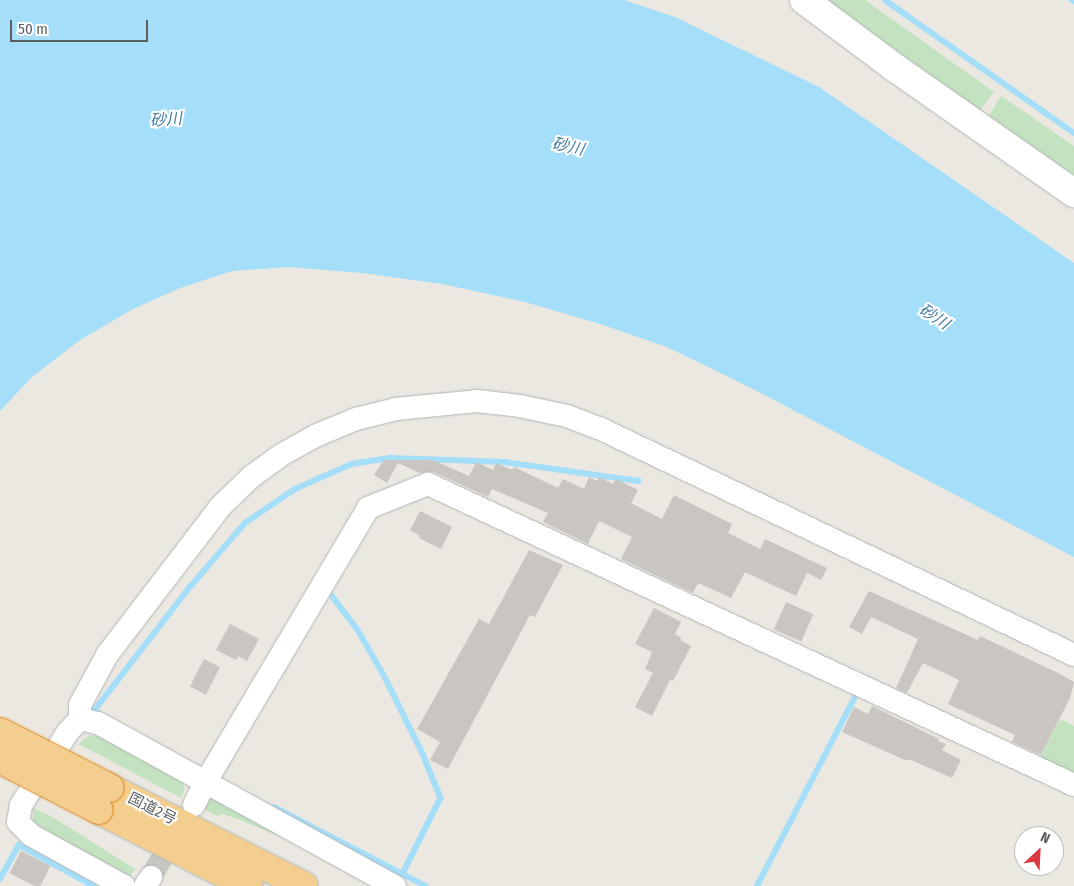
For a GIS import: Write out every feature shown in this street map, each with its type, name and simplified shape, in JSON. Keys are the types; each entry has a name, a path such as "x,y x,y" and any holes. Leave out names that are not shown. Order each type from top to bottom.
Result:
{"highway":[{"name":"国道2号","path":"0,732 104,799 249,886"},
{"name":"国道2号","path":"0,759 235,852 304,886"},
{"path":"235,852 316,886"}],"street":[{"path":"804,0 1074,193"},
{"path":"124,886 31,835 18,822 21,804 67,733 80,719 80,705 107,655 220,507 251,476 298,446 356,419 396,409 477,401 520,406 568,416 599,428 1074,656"},
{"path":"194,805 205,783 368,508 428,484 1074,785"},
{"path":"80,719 98,723 395,886"}],"green space":[{"path":"822,0 865,0 994,92 978,113"},
{"path":"1001,96 1074,146 1074,180 987,119"},
{"path":"1060,719 1074,726 1074,777 1041,761 1041,756"},
{"path":"89,735 103,736 183,781 184,790 181,798 79,744"},
{"path":"211,797 320,853 240,820 223,814 217,816 200,807"},
{"path":"33,808 51,816 135,869 128,879 37,831 33,820"}],"water":[{"name":"砂川","path":"0,0 624,0 675,17 819,87 1074,263 1074,557 751,388 667,347 600,324 525,302 442,284 362,273 289,267 232,271 180,288 133,309 80,340 32,377 0,411"}],"building":[{"path":"384,460 433,460 469,476 476,462 493,470 496,463 512,470 514,467 558,488 563,479 584,489 589,477 597,481 599,477 613,484 616,479 638,490 631,503 662,519 674,495 732,524 728,533 760,549 765,539 827,568 821,580 807,573 796,596 745,572 731,598 698,583 693,593 621,559 632,537 599,521 588,544 543,522 548,513 492,489 488,497 434,472 420,473 398,463 387,483 374,475"},
{"path":"420,511 452,527 441,549 419,538 420,536 410,530"},
{"path":"529,550 563,565 535,617 530,615 448,769 430,760 440,742 417,729 479,619 489,624"},
{"path":"869,591 978,640 980,636 1074,682 1070,698 1041,755 1012,742 1015,735 948,704 959,680 923,663 907,693 896,688 918,639 871,617 862,634 849,627"},
{"path":"786,602 813,614 801,642 774,629"},
{"path":"654,608 681,622 675,634 682,638 680,640 691,646 673,681 670,680 652,716 635,707 653,673 645,669 652,652 635,644"},
{"path":"230,624 259,639 247,661 238,656 236,660 216,650"},
{"path":"204,659 220,667 206,695 190,687"},
{"path":"872,706 946,744 942,750 961,760 952,778 911,760 905,760 842,732 854,707 868,714"},
{"path":"21,851 50,866 40,886 35,886 10,873"}],"waterway":[{"path":"885,0 1074,133"},
{"path":"99,714 94,711 190,587 245,523 295,489 352,464 391,458 505,462 639,481"},
{"path":"326,591 330,593 358,630 385,677 423,754 441,798 403,874"},
{"path":"757,886 857,693"},
{"path":"274,807 426,886"},
{"path":"0,879 19,845 94,886"}],"tunnel":[{"path":"151,877 178,831"}]}
